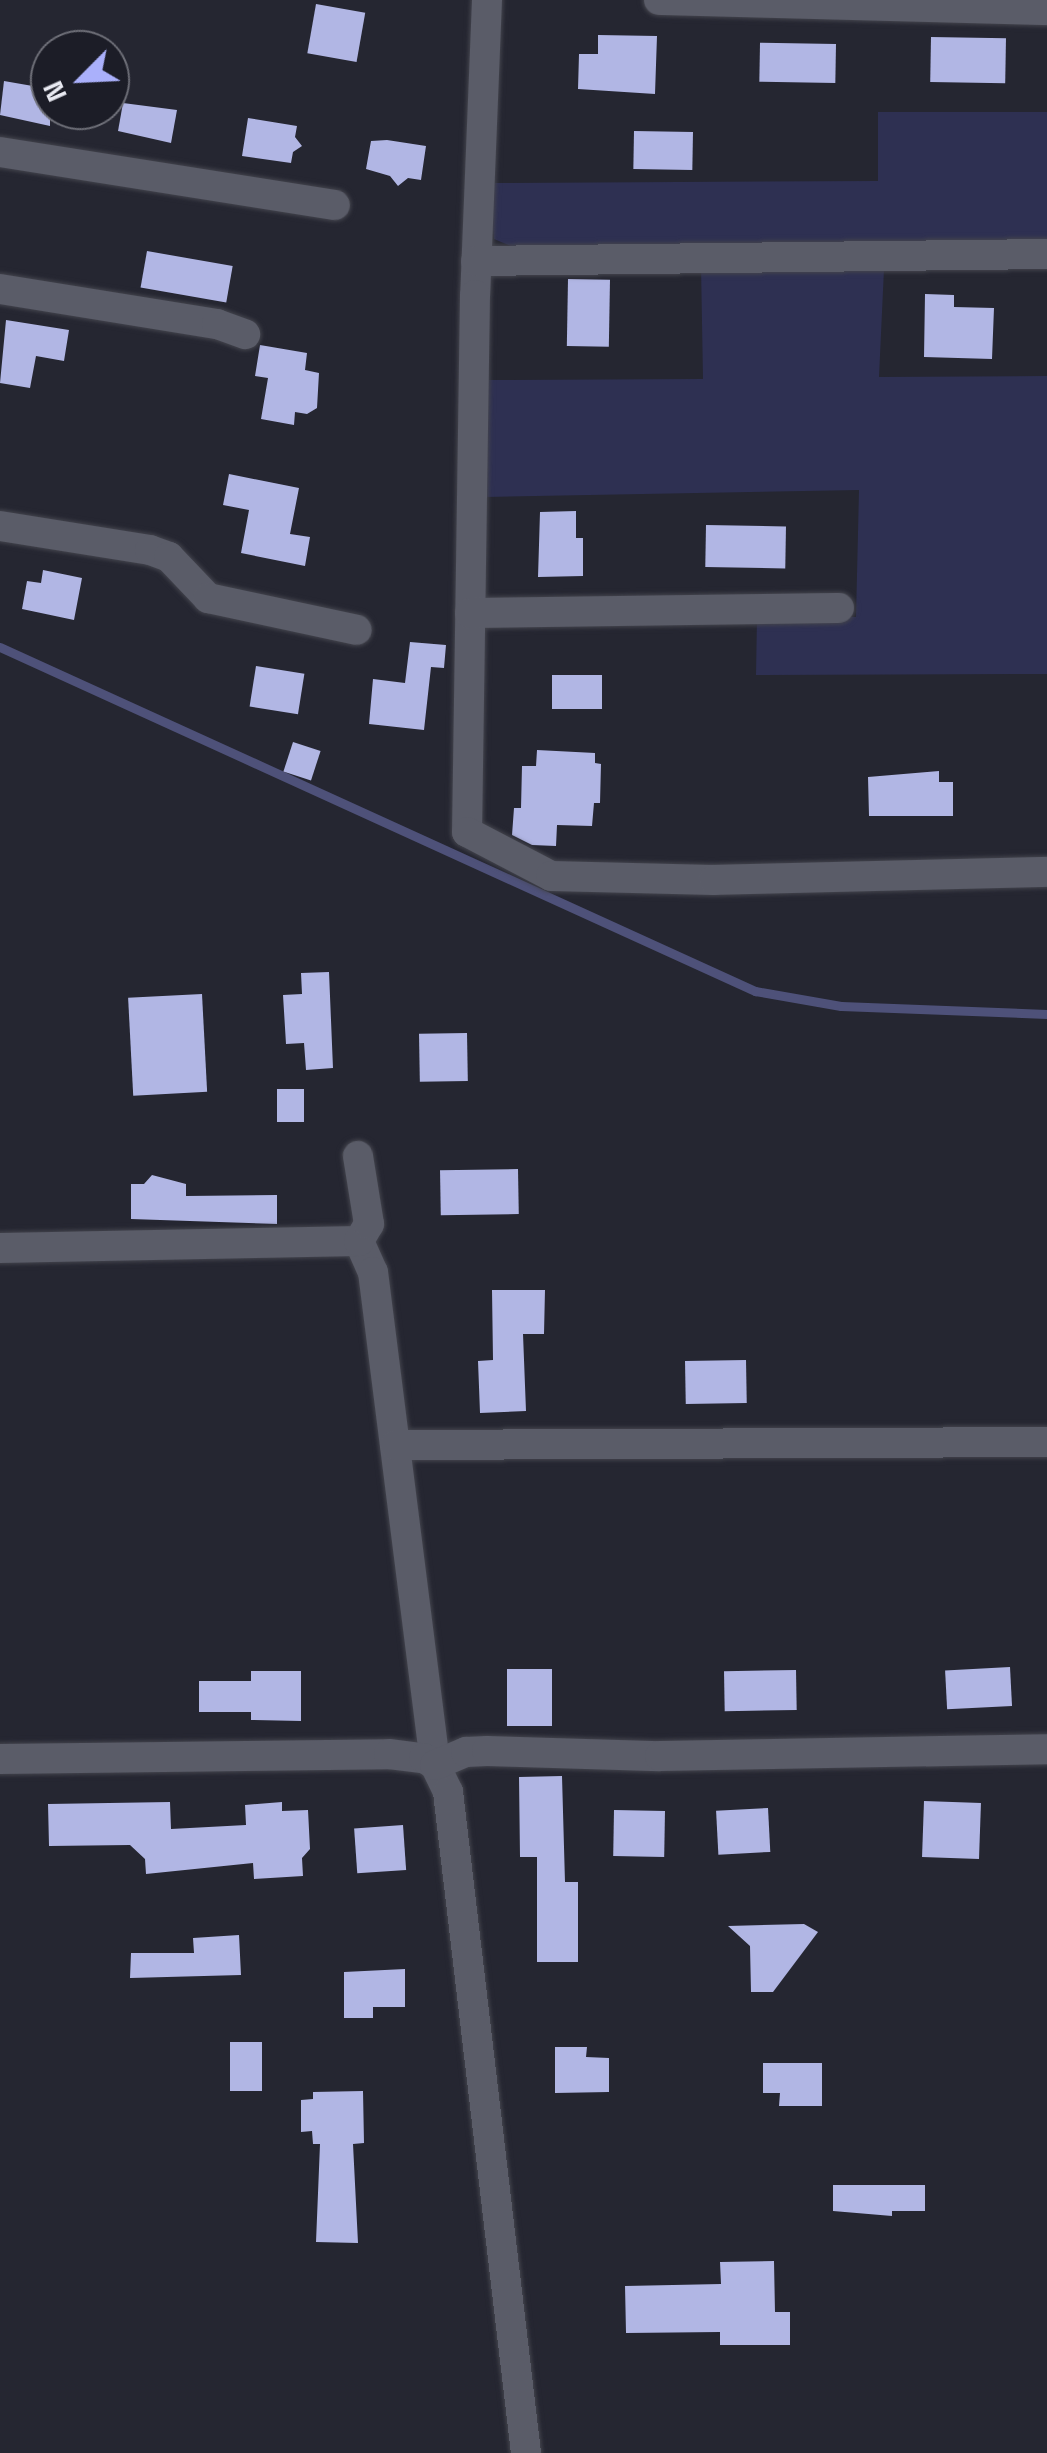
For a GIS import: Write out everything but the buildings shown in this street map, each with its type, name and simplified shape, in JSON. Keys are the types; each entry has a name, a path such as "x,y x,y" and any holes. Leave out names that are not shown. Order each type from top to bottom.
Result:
{"street":[{"path":"487,0 476,260 467,832 551,876 714,880 1047,872"},
{"path":"660,0 1047,10"},
{"path":"0,152 334,205"},
{"path":"476,260 1047,254"},
{"path":"0,289 217,324 245,334"},
{"path":"0,526 150,550 169,557 208,598 358,630"},
{"path":"470,613 839,608"},
{"path":"358,1156 369,1224 360,1241"},
{"path":"0,1248 360,1241"},
{"path":"360,1241 373,1272 436,1765 448,1792 526,2453"},
{"path":"395,1444 1047,1442"},
{"path":"436,1765 466,1752 487,1750 660,1756 1047,1750"},
{"path":"0,1760 390,1754 424,1758 436,1765"}],"shaded area":[{"path":"878,112 1047,112 1047,242 515,248 494,239 488,183 878,181"},
{"path":"701,266 884,269 879,377 1047,376 1047,674 756,675 757,617 856,617 859,490 485,497 484,380 703,379"}],"waterway":[{"path":"0,647 755,991 841,1006 1047,1014"}]}
